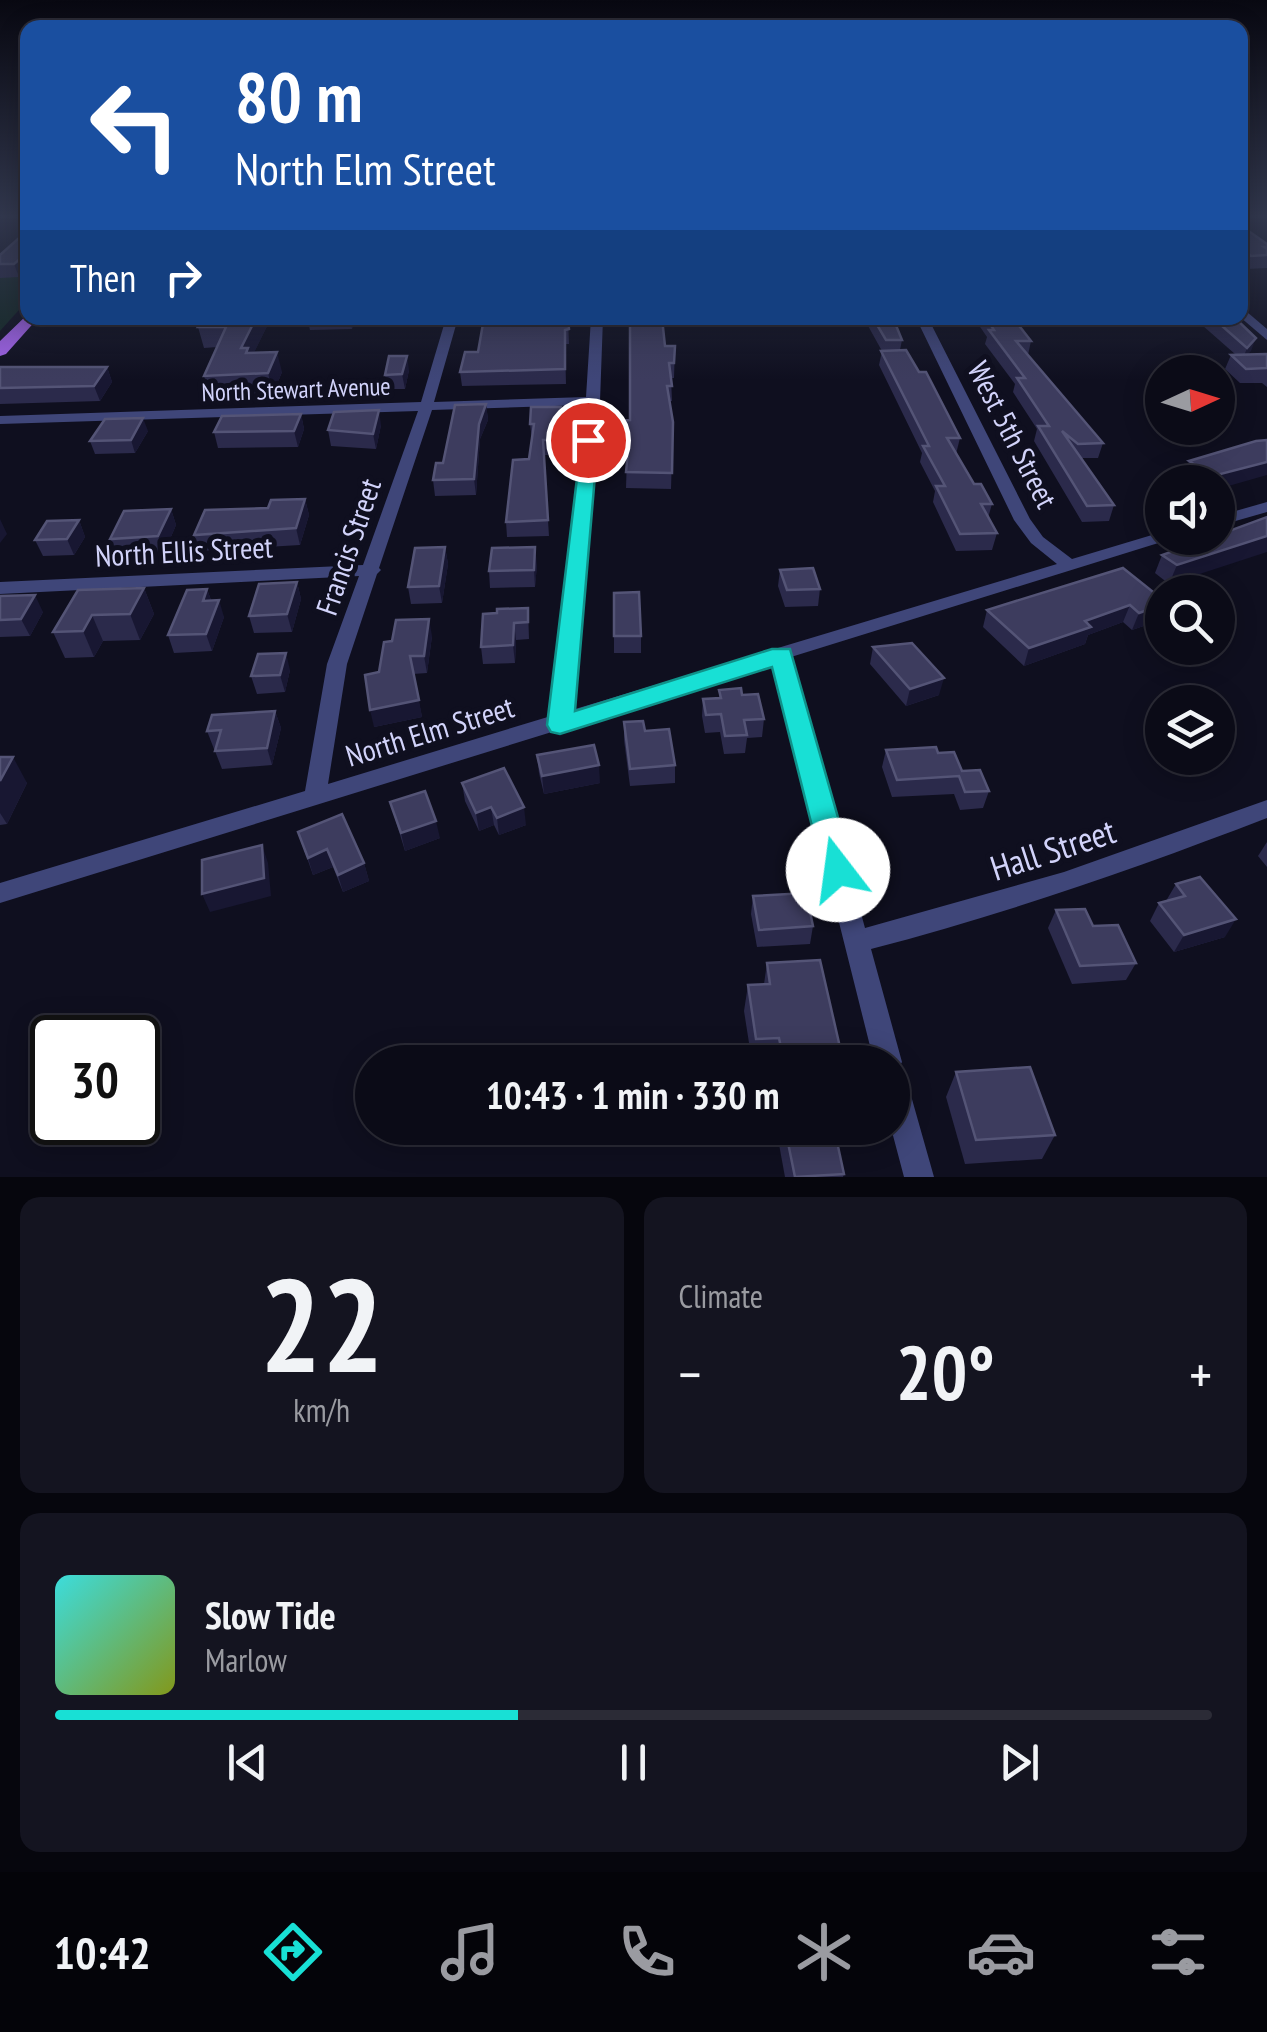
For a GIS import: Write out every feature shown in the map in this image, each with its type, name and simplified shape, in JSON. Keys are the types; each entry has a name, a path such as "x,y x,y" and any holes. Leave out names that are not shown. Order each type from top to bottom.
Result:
{"main road":[{"path":"0,351 24,325"}],"street":[{"path":"1248,318 1267,336"},
{"name":"Francis Street","path":"315,798 337,664 372,570 450,325"},
{"path":"560,725 593,401 596,325"},
{"name":"West 5th Street","path":"925,325 1022,520 1038,540 1069,565"},
{"name":"North Stewart Avenue","path":"0,420 593,401"},
{"path":"1235,516 1267,507"},
{"name":"North Elm Street","path":"0,893 560,725 1145,543"},
{"name":"North Ellis Street","path":"0,588 372,570"},
{"path":"781,655 883,1045"},
{"name":"Hall Street","path":"856,942 967,915 1143,857 1267,809"},
{"path":"910,1145 918,1177"}],"green space":[{"path":"0,270 20,270 20,309 0,331"}],"building":[{"path":"252,325 241,348 248,348 246,353 277,352 268,373 204,376 226,327 198,327"},
{"path":"483,325 569,325 565,330 565,369 460,372 465,352 478,352"},
{"path":"630,325 663,325 665,346 675,346 674,363 669,363 672,386 667,386 673,422 672,473 626,472 629,441 616,441 616,421 630,420"},
{"path":"877,325 896,325 902,340 886,340"},
{"path":"991,325 1018,325 1031,341 1016,341 1103,443 1078,444 1062,431 1114,505 1087,506 1038,426 1049,426 1017,378 1025,378 989,330 994,330"},
{"path":"1221,325 1242,325 1256,338 1247,348"},
{"path":"906,350 919,372 926,372 960,438 947,438 974,484 981,484 992,504 981,504 997,533 960,534 936,486 945,486 881,351"},
{"path":"1267,354 1267,368 1246,369 1231,355"},
{"path":"389,356 407,356 402,374 385,375"},
{"path":"0,367 107,367 94,386 0,388"},
{"path":"486,404 479,424 474,479 433,480 436,463 443,463 455,405"},
{"path":"531,407 561,407 557,440 543,440 548,520 506,522 513,460 529,459 534,424 530,424"},
{"path":"379,410 373,434 328,430 334,412"},
{"path":"301,414 294,431 214,432 222,416"},
{"path":"143,418 131,440 90,441 105,419"},
{"path":"1267,440 1267,462 1235,470 1235,465 1195,465 1189,461"},
{"path":"305,499 296,528 194,535 205,510 268,508 271,500"},
{"path":"171,509 158,536 110,539 124,511"},
{"path":"1267,517 1267,536 1235,546 1235,529"},
{"path":"79,520 67,539 35,540 47,521"},
{"path":"445,547 439,586 408,587 415,548"},
{"path":"535,547 534,570 489,571 492,548"},
{"path":"1162,555 1208,555 1177,565"},
{"path":"813,568 820,589 787,590 780,570"},
{"path":"1123,568 1145,585 1145,611 1139,613 1130,605 1085,621 1091,627 1029,648 987,610"},
{"path":"297,582 287,614 249,616 259,584"},
{"path":"144,588 130,614 92,615 83,631 53,632 78,590"},
{"path":"207,589 203,601 219,600 206,634 168,635 187,590"},
{"path":"639,592 641,636 614,636 614,593"},
{"path":"35,595 21,619 0,620 0,596"},
{"path":"528,608 528,622 514,623 513,645 481,647 483,614 497,613 497,609"},
{"path":"429,619 424,656 410,656 419,700 370,710 365,675 379,672 384,642 392,641 396,620"},
{"path":"912,643 944,678 910,689 873,647"},
{"path":"286,653 280,675 251,676 258,654"},
{"path":"741,688 742,695 758,694 764,719 744,720 747,735 725,736 721,714 706,715 703,699 721,698 719,690"},
{"path":"275,711 267,748 215,751 221,730 207,731 212,715"},
{"path":"643,721 645,731 669,729 675,765 630,769 624,722"},
{"path":"594,745 599,765 542,776 537,755"},
{"path":"936,747 938,753 954,752 962,771 980,770 989,791 965,792 959,776 897,780 886,750"},
{"path":"0,757 13,757 0,781"},
{"path":"504,768 524,807 497,818 491,807 476,813 462,783"},
{"path":"425,791 436,821 401,833 390,802"},
{"path":"342,814 364,863 338,875 327,849 308,858 298,832"},
{"path":"262,845 264,878 202,894 202,860"},
{"path":"1200,877 1236,919 1184,935 1159,903 1185,896 1176,884"},
{"path":"806,893 813,926 759,930 753,896"},
{"path":"1085,909 1093,926 1118,925 1136,963 1080,966 1056,910"},
{"path":"820,960 839,1045 780,1045 779,1038 756,1039 748,985 770,984 767,963"},
{"path":"1030,1067 1055,1135 976,1140 956,1072"},
{"path":"788,1145 838,1145 844,1174 795,1177"}],"route":[{"path":"588,440 560,725 781,655 838,870"}]}
